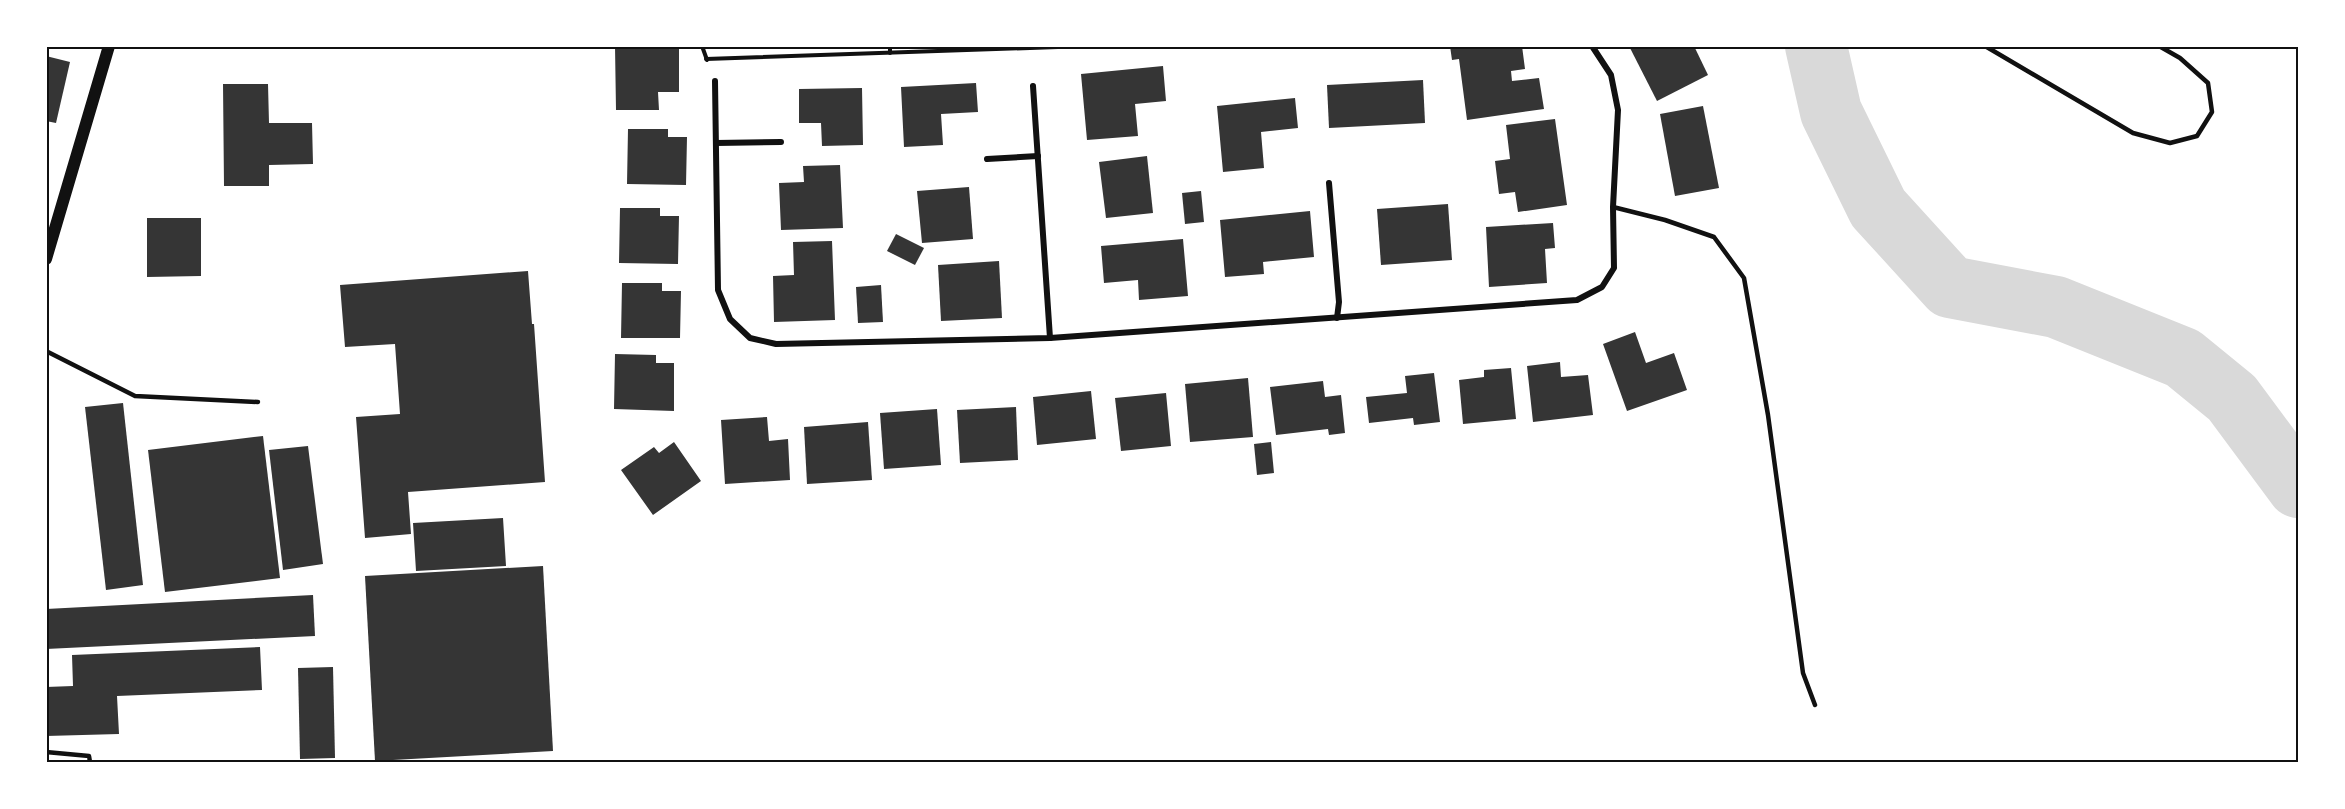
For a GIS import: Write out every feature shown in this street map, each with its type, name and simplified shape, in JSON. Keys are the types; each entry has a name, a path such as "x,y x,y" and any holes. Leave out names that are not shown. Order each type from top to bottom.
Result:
{"main road":[{"path":"46,259 109,46"}],"street":[{"path":"715,81 718,290 730,319 750,338 776,344 1050,338 1577,300 1602,287 1614,268 1613,207 1618,110 1611,75 1592,46"},
{"path":"1033,86 1050,338"},
{"path":"716,143 781,142"},
{"path":"987,159 1038,156"},
{"path":"1329,183 1339,302 1337,318"}],"lane":[{"path":"1985,46 2133,133 2169,143 2197,136 2212,112 2208,83 2180,58 2159,46"},
{"path":"1613,207 1665,220 1714,237 1744,278 1768,415 1803,673 1815,705"},
{"path":"46,351 135,396 258,402"},
{"path":"46,752 89,756 90,762"}],"path":[{"path":"890,46 890,53"},
{"path":"706,59 1086,46"}],"building":[{"path":"615,46 679,46 679,92 658,92 659,110 616,110"},
{"path":"1450,46 1522,46 1525,69 1511,71 1512,81 1539,78 1544,109 1467,120 1459,59 1452,60"},
{"path":"1629,46 1694,46 1708,75 1657,101"},
{"path":"46,56 70,62 56,123 46,121"},
{"path":"1163,66 1166,101 1135,104 1138,136 1087,140 1081,74"},
{"path":"1423,80 1425,123 1329,128 1327,85"},
{"path":"976,83 978,112 941,114 943,145 904,147 901,87"},
{"path":"223,84 268,84 269,123 312,123 313,164 269,165 269,186 224,186"},
{"path":"862,88 863,145 822,146 821,123 799,123 799,89"},
{"path":"1295,98 1298,128 1261,132 1264,168 1223,172 1217,106"},
{"path":"1703,106 1719,188 1675,196 1660,114"},
{"path":"1555,119 1567,205 1518,212 1515,192 1499,194 1495,161 1510,159 1506,125"},
{"path":"628,129 668,129 668,137 687,137 686,185 627,184"},
{"path":"1147,156 1153,213 1106,218 1099,162"},
{"path":"840,165 843,228 781,230 779,183 804,182 803,166"},
{"path":"969,187 973,239 922,243 917,191"},
{"path":"1201,191 1204,222 1185,224 1182,193"},
{"path":"1448,204 1452,260 1381,265 1377,209"},
{"path":"620,208 660,208 660,216 679,216 678,264 619,263"},
{"path":"1310,211 1314,257 1263,262 1264,274 1225,277 1220,220"},
{"path":"147,218 201,218 201,276 147,277"},
{"path":"1553,223 1555,248 1545,249 1547,283 1489,287 1486,227"},
{"path":"896,234 924,248 915,265 887,251"},
{"path":"1183,239 1188,296 1139,300 1138,280 1104,283 1101,246"},
{"path":"832,241 835,320 774,322 773,276 794,275 793,242"},
{"path":"999,261 1002,318 941,321 938,265"},
{"path":"528,271 545,482 408,492 411,534 365,538 356,417 400,414 395,344 345,347 340,285"},
{"path":"622,283 662,283 662,291 681,291 680,338 621,338"},
{"path":"881,285 883,322 858,323 856,287"},
{"path":"1635,332 1646,363 1674,353 1687,390 1627,411 1603,344"},
{"path":"615,354 656,355 656,363 674,363 674,411 614,409"},
{"path":"1560,362 1561,377 1588,375 1593,415 1533,422 1527,366"},
{"path":"1511,368 1516,419 1463,424 1459,380 1484,377 1484,370"},
{"path":"1434,373 1440,422 1414,425 1413,418 1369,423 1366,397 1407,393 1405,376"},
{"path":"1248,378 1253,437 1190,442 1185,384"},
{"path":"1323,381 1325,397 1341,395 1345,433 1329,435 1328,429 1276,435 1270,387"},
{"path":"1091,391 1096,439 1037,445 1033,397"},
{"path":"1166,393 1171,446 1121,451 1115,398"},
{"path":"123,403 143,585 106,590 85,407"},
{"path":"1016,407 1018,460 960,463 957,410"},
{"path":"937,409 941,465 884,469 880,413"},
{"path":"767,417 769,441 788,439 790,480 725,484 721,420"},
{"path":"868,422 872,480 807,484 804,427"},
{"path":"263,436 280,578 165,592 148,450"},
{"path":"674,442 701,481 653,515 621,470 654,447 659,453"},
{"path":"1271,442 1274,473 1257,475 1254,444"},
{"path":"308,446 323,564 283,570 269,450"},
{"path":"503,518 506,566 416,571 413,523"},
{"path":"543,566 553,751 375,761 365,576"},
{"path":"313,595 315,636 46,649 46,609"},
{"path":"260,647 262,690 117,696 119,734 46,736 46,687 73,686 72,655"},
{"path":"333,667 335,758 300,759 298,668"}],"waterway":[{"path":"1816,46 1831,112 1878,208 1950,287 2056,307 2183,358 2232,398 2298,487"}]}
